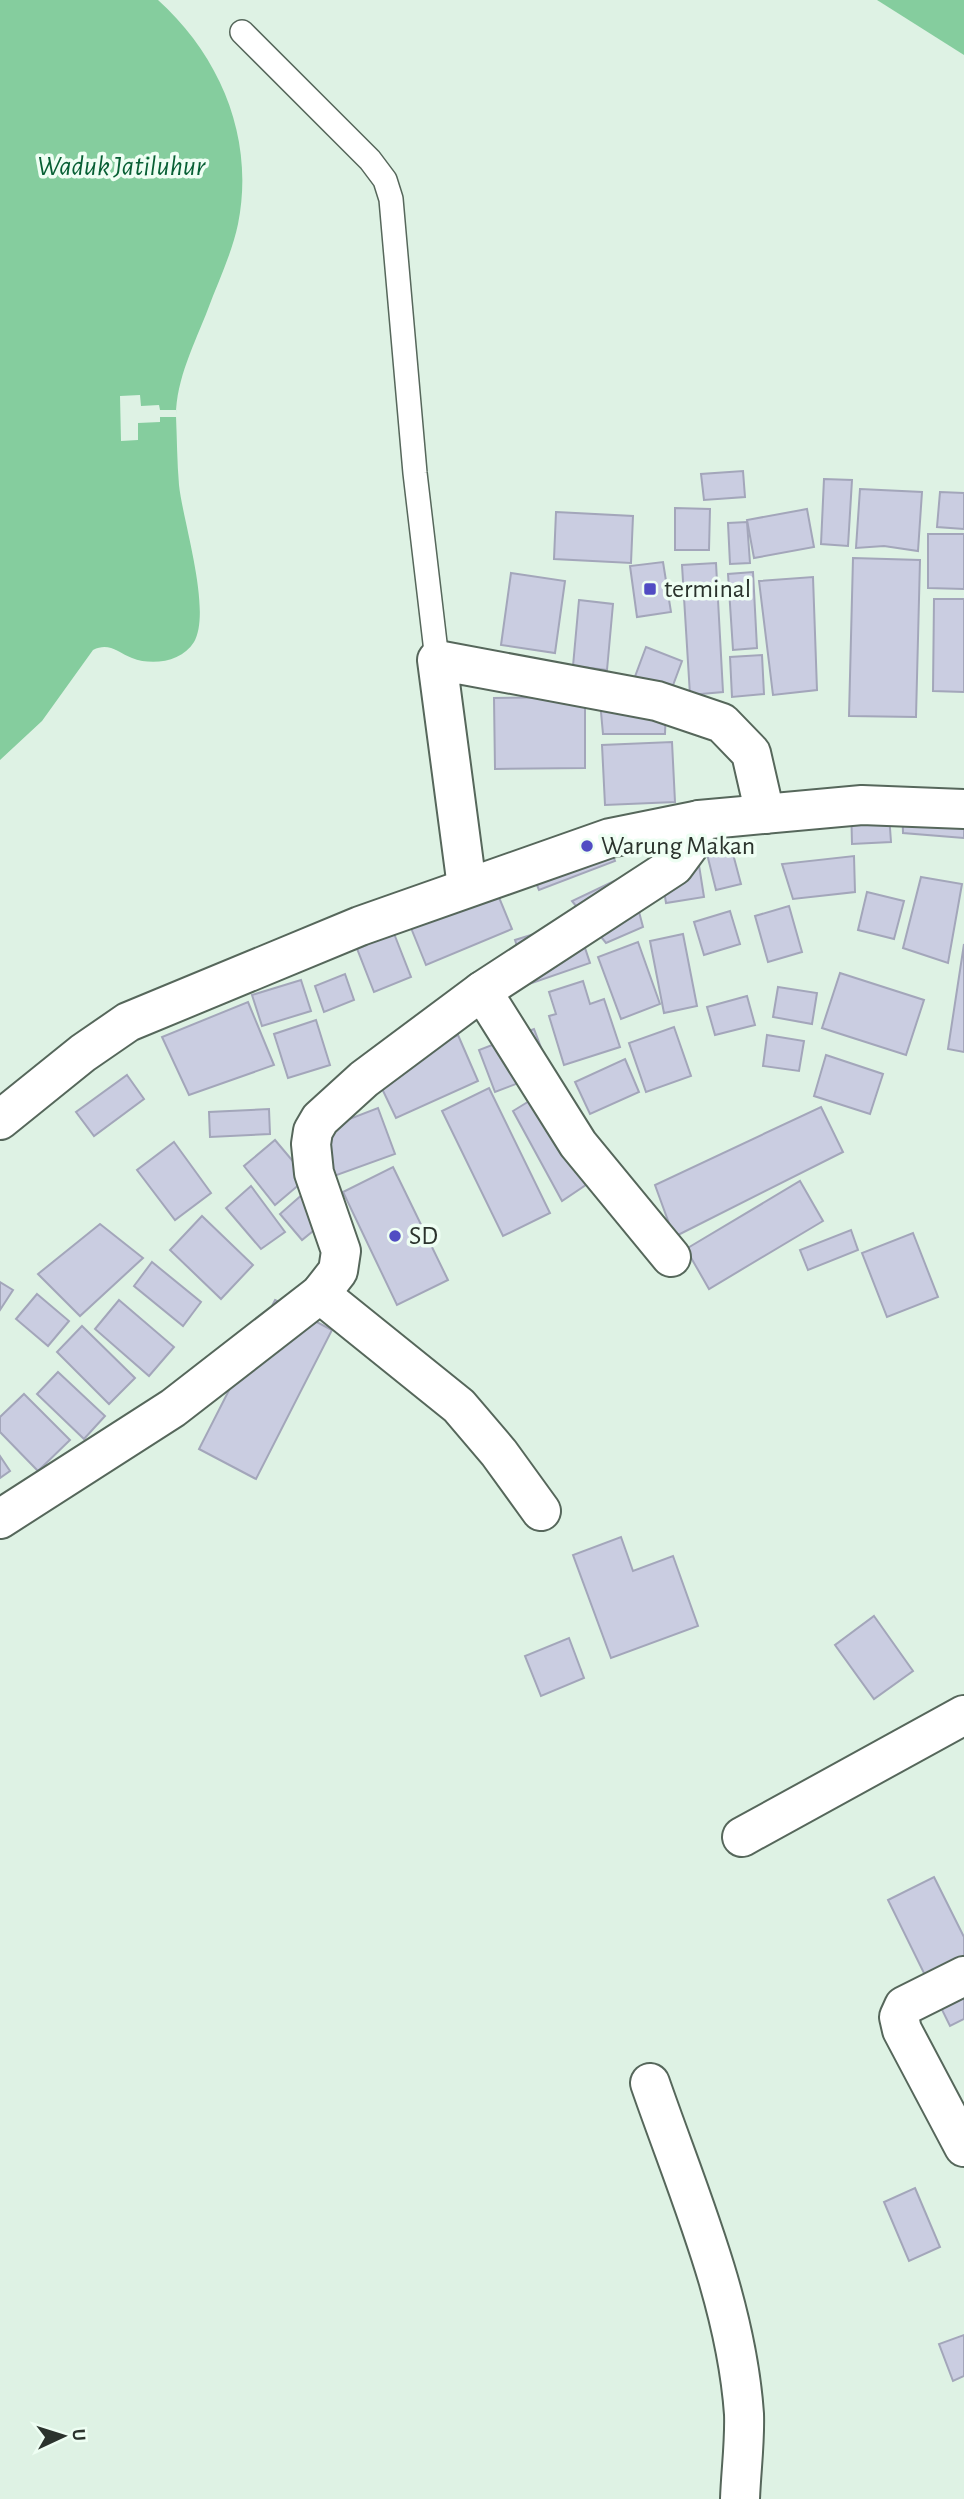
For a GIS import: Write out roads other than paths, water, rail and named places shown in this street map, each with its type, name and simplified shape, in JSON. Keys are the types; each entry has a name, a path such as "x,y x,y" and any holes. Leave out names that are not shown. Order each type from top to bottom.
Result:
{"street":[{"path":"467,887 437,660 657,701 722,723 751,753 765,814"},
{"path":"0,1120 83,1053 128,1022 360,926 610,838 699,820 862,805 964,809"},
{"path":"0,1519 173,1408 320,1294 338,1271 341,1251 314,1173 313,1131 320,1118 364,1079 482,991 674,866 691,843 699,820"},
{"path":"482,991 578,1144 671,1257"},
{"path":"320,1294 459,1406 499,1453 541,1511"},
{"path":"742,1837 964,1715"},
{"path":"964,1976 910,2002 900,2011 899,2017 902,2030 964,2147"},
{"path":"650,2082 719,2284 737,2357 744,2416 740,2499"}],"lane":[{"path":"242,32 362,150 385,180 391,199 415,472 437,660"}],"water":[{"name":"Waduk Jatiluhur","path":"0,0 158,0 199,47 228,102 242,161 242,192 232,246 187,361 177,402 179,485 195,566 200,610 199,628 194,642 182,654 157,662 132,658 108,647 93,650 42,721 0,760"},
{"path":"877,0 964,0 964,55"}],"place":[{"name":"terminal","path":"650,589"},
{"name":"Warung Makan","path":"587,846"},
{"name":"SD","path":"395,1236"}]}
